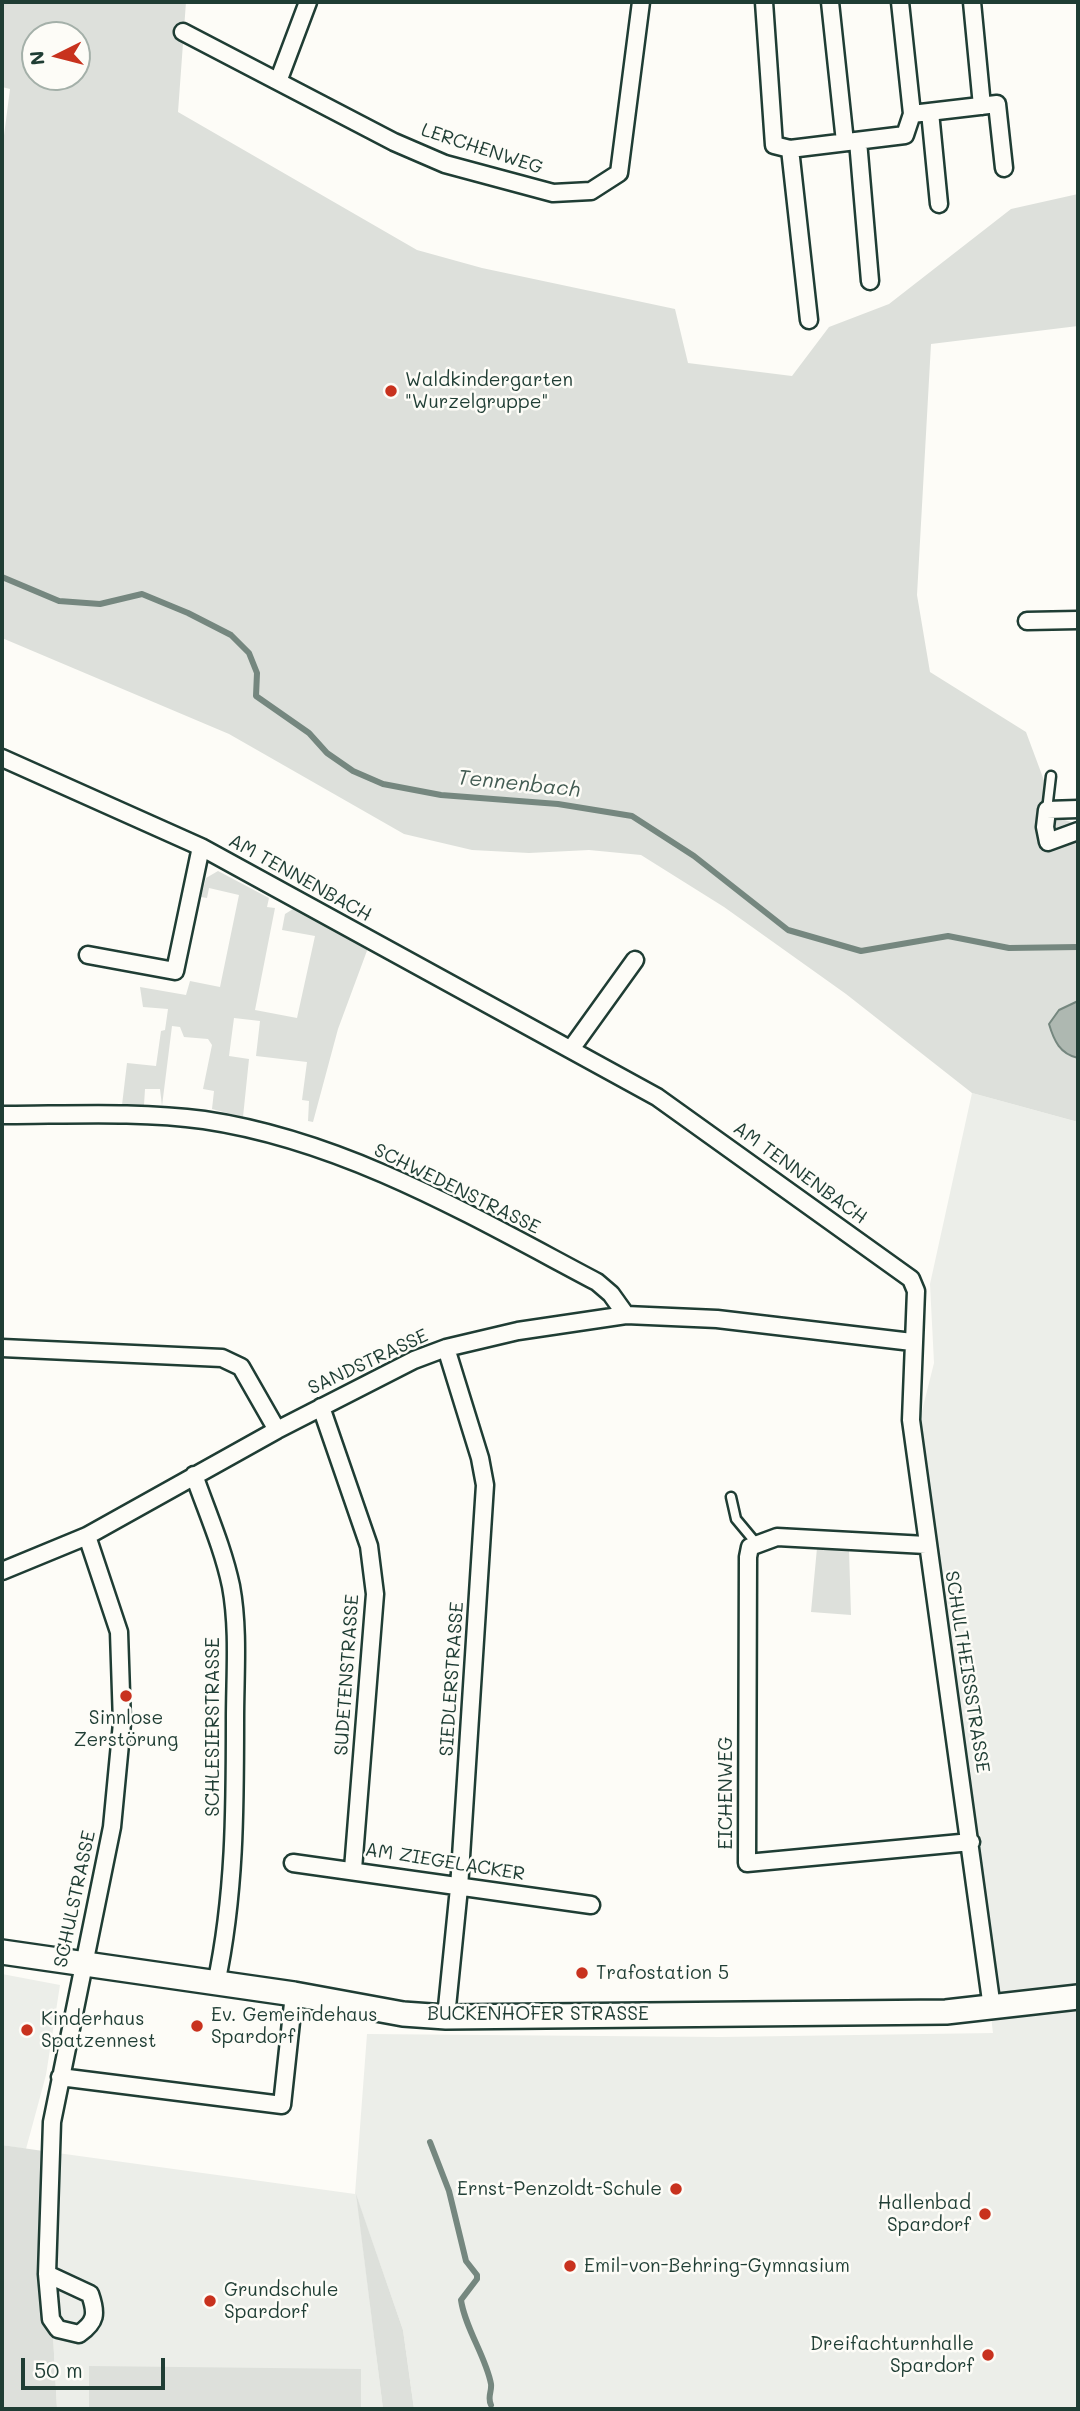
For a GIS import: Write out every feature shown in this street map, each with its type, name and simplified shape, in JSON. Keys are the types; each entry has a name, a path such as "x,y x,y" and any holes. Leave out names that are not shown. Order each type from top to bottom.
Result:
{"street":[{"path":"279,79 309,2"},
{"name":"LERCHENWEG","path":"183,32 279,79 394,142 445,164 553,193 591,191 619,173 641,2"},
{"path":"764,2 774,145 790,149 905,135 912,114 901,2"},
{"path":"830,2 870,281"},
{"path":"972,2 982,106"},
{"path":"912,114 997,104 1004,168"},
{"path":"930,112 939,204"},
{"path":"790,149 809,320"},
{"path":"1027,621 1078,620"},
{"name":"AM TENNENBACH","path":"2,758 201,847 657,1097 911,1279 916,1291 912,1342"},
{"path":"1078,809 1047,810 1045,827 1048,842 1078,831"},
{"path":"88,955 175,971 201,847"},
{"path":"572,1049 635,960"},
{"name":"SCHWEDENSTRASSE","path":"2,1115 203,1120 310,1144 421,1190 597,1282 611,1294 626,1315"},
{"name":"SANDSTRASSE","path":"2,1571 87,1535 321,1407 414,1360 446,1349 518,1331 626,1315 706,1318 912,1342"},
{"name":"SCHULTHEISSSTRASSE","path":"912,1342 911,1420 926,1545 971,1842 992,2008"},
{"path":"2,1348 222,1359 241,1367 277,1430"},
{"name":"SIEDLERSTRASSE","path":"446,1349 480,1458 485,1485 459,1888 446,2017"},
{"name":"SUDETENSTRASSE","path":"321,1407 369,1546 375,1594 353,1869"},
{"name":"SCHLESIERSTRASSE","path":"194,1475 225,1560 232,1590 235,1653 235,1853 227,1933 216,1984"},
{"name":"SCHULSTRASSE","path":"47,2274 52,2122 112,1827 122,1723 119,1632 87,1535"},
{"path":"756,1543 776,1537 926,1545"},
{"name":"EICHENWEG","path":"756,1543 748,1558 747,1863 971,1842"},
{"name":"AM ZIEGELACKER","path":"293,1863 353,1869 459,1888 591,1906"},
{"name":"BUCKENHOFER STRASSE","path":"2,1952 294,1993 356,2007 446,2017 946,2012 1078,1997"},
{"path":"60,2077 282,2105 294,1993"}],"lane":[{"path":"1047,810 1051,775"},
{"path":"731,1497 736,1519 756,1543"}],"shaded area":[{"path":"2,2 186,2 178,112 417,250 482,268 675,309 688,363 792,376 829,327 889,304 1011,209 1078,194 1078,326 931,344 917,595 930,672 1026,732 1058,818 1078,824 1078,1122 972,1093 846,994 724,907 641,855 589,850 529,853 472,850 404,834 229,734 2,638 2,151 10,89 2,87"},
{"path":"218,871 269,898 267,907 275,908 255,1010 297,1018 315,936 282,930 285,914 293,909 368,948 338,1029 313,1122 308,1121 309,1101 302,1100 307,1062 256,1056 260,1021 234,1018 229,1056 249,1059 243,1117 212,1109 214,1091 203,1089 212,1045 208,1039 184,1037 180,1027 172,1026 162,1106 160,1089 145,1089 144,1105 122,1105 127,1063 156,1066 161,1031 165,1030 168,1009 143,1007 140,987 186,995 190,981 220,987 239,895 209,888 207,898 201,897 206,878"},
{"path":"1078,1001 1078,1058 1059,1046 1049,1024 1059,1010"},
{"path":"972,1093 1078,1122 1078,2409 414,2409 403,2330 357,2198 383,2409 57,2409 43,2151 355,2194 367,2034 720,2037 993,2033 920,1419 934,1363 930,1284"},
{"path":"817,1548 849,1550 851,1615 811,1612"},
{"name":"Kinderhaus Spatzennest","path":"2,1974 60,1985 46,2075 26,2149 2,2145"},
{"path":"2,2145 43,2151 57,2409 2,2409"},
{"path":"356,2194 403,2330 414,2409 383,2409"},
{"path":"89,2366 361,2369 361,2409 89,2409"}],"waterway":[{"name":"Tennenbach","path":"2,577 59,601 100,604 142,594 188,613 231,635 249,653 257,673 256,696 309,733 327,753 353,771 383,784 441,795 558,804 632,816 694,856 788,930 861,951 948,936 1009,948 1078,947"},
{"path":"430,2142 449,2191 466,2261 477,2275 477,2279 461,2300 485,2363 491,2384 491,2405"}],"place":[{"name":"Waldkindergarten \"Wurzelgruppe\"","path":"391,391"},
{"name":"Sinnlose Zerstörung","path":"126,1696"},
{"name":"Trafostation 5","path":"582,1973"},
{"name":"Ev. Gemeindehaus Spardorf","path":"197,2026"},
{"name":"Kinderhaus Spatzennest","path":"27,2030"},
{"name":"Ernst-Penzoldt-Schule","path":"676,2189"},
{"name":"Hallenbad Spardorf","path":"985,2214"},
{"name":"Emil-von-Behring-Gymnasium","path":"570,2266"},
{"name":"Grundschule Spardorf","path":"210,2301"},
{"name":"Dreifachturnhalle Spardorf","path":"988,2355"}]}
